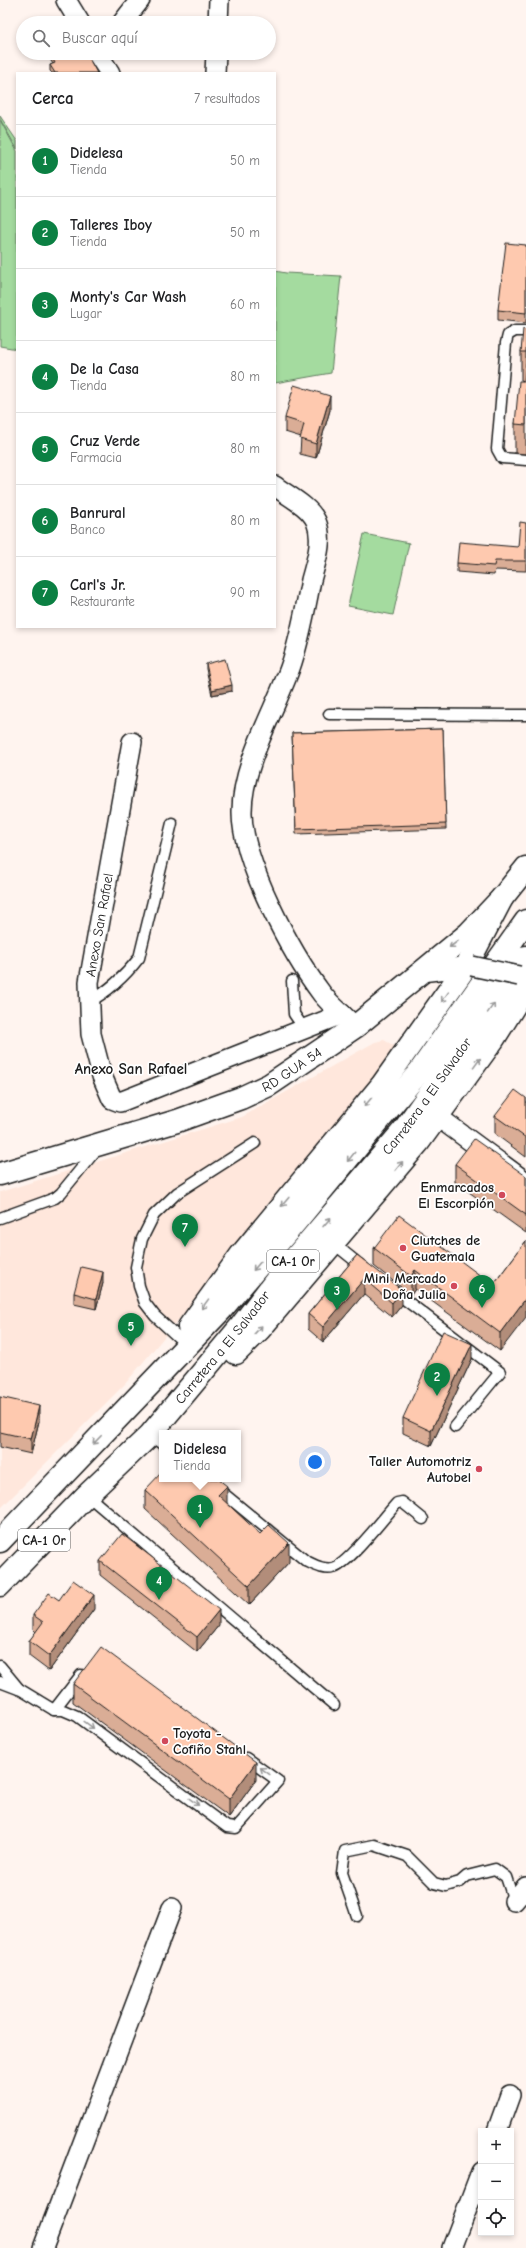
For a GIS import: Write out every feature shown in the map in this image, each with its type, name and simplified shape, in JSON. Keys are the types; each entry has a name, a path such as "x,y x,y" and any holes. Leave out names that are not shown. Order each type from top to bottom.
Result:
{"main road":[{"name":"RD GUA 54","path":"0,1174 99,1146 234,1101 262,1089 349,1020 420,972 468,934 502,898 526,868"},
{"path":"124,1412 180,1339 241,1255 382,1085 470,966 502,898"},
{"name":"Carretera a El Salvador","path":"0,1541 221,1310 373,1129 444,1039 526,921"},
{"path":"165,1430 196,1394 260,1329 396,1169 438,1117 493,1040 524,974"},
{"name":"Carretera a El Salvador","path":"163,1430 277,1279 403,1131 524,974"},
{"name":"Carretera a El Salvador","path":"0,1585 87,1495 156,1440"},
{"path":"0,1553 27,1526 31,1509 87,1495"}],"street":[{"path":"66,0 76,16"},
{"path":"127,16 140,0"},
{"path":"218,16 219,0"},
{"path":"102,60 109,72"},
{"path":"215,72 216,60"},
{"path":"276,487 307,510 315,520 320,539 295,652 250,768 242,804 243,835 258,875 293,948 323,996 349,1020"},
{"name":"Anexo San Rafael","path":"132,742 89,982 91,1034 102,1076 112,1099 120,1102 305,1030"},
{"path":"420,972 470,966 524,974"},
{"path":"305,1030 349,1020"},
{"path":"438,1117 526,1182"},
{"path":"43,2248 172,1908"},
{"path":"498,2128 510,2095"},
{"path":"452,2248 478,2180"}],"lane":[{"path":"526,331 515,331 508,335 506,343 497,449 502,458 526,460"},
{"path":"329,714 526,715"},
{"path":"90,1002 103,994 129,971 139,958 172,823"},
{"path":"292,982 294,1014 305,1030"},
{"path":"180,1339 155,1316 145,1303 139,1286 136,1267 142,1239 154,1215 177,1193 255,1143"},
{"path":"0,1218 55,1198 61,1193 99,1146"},
{"path":"333,1243 372,1274"},
{"path":"384,1283 500,1372 455,1427"},
{"path":"210,1482 306,1561 321,1568 333,1568 347,1560 397,1503 402,1502 424,1518"},
{"path":"87,1495 334,1704"},
{"path":"0,1666 21,1690"},
{"path":"54,1710 87,1668"},
{"path":"0,1682 21,1690 54,1710 63,1710 77,1716 227,1827 236,1828 278,1781 240,1753"},
{"path":"358,1916 342,1872 345,1851 374,1845 407,1856 434,1883 446,1886 460,1882 467,1876 495,1869 506,1877 520,1894"}],"shaded area":[{"path":"384,1040 398,1048 368,1092 125,1384 0,1509 0,1192 242,1117 375,1042"}],"green space":[{"path":"0,116 16,140 16,147 0,119"},
{"path":"0,120 16,149 16,349 0,346"},
{"path":"276,271 341,276 331,373 276,383"},
{"path":"364,534 409,543 393,615 348,606"}],"building":[{"path":"53,60 90,60 96,72 54,72 50,65 55,63"},
{"path":"506,243 526,245 526,313 498,310"},
{"path":"523,329 526,330 526,352 521,352"},
{"path":"526,363 526,425 515,424 519,381 524,381"},
{"path":"294,385 330,396 316,444 300,439 304,424 285,418"},
{"path":"520,522 526,523 526,561 495,561 494,566 457,563 459,542 518,547"},
{"path":"225,659 232,685 212,690 206,664"},
{"path":"443,729 446,824 296,829 292,733"},
{"path":"515,1090 526,1098 526,1138 495,1116"},
{"path":"474,1139 526,1176 526,1215 455,1164"},
{"path":"399,1215 493,1285 526,1241 526,1298 500,1333 415,1270 411,1276 374,1248"},
{"path":"357,1255 402,1290 392,1303 364,1279 323,1327 308,1314"},
{"path":"81,1267 103,1272 96,1299 74,1293"},
{"path":"443,1331 472,1344 431,1431 403,1418"},
{"path":"0,1397 39,1406 31,1439 0,1432"},
{"path":"159,1475 159,1482 222,1482 227,1486 218,1495 260,1534 269,1525 289,1543 249,1586 145,1490"},
{"path":"122,1534 219,1610 197,1637 100,1561"},
{"path":"73,1580 94,1595 49,1656 29,1641 43,1622 33,1615 49,1593 59,1600"},
{"name":"Toyota - Cofiño Stahl","path":"101,1647 256,1762 229,1799 73,1684"}],"place":[{"name":"Enmarcados El Escorpión","path":"502,1195"},
{"name":"Carl's Jr.","path":"185,1247"},
{"name":"Clutches de Guatemala","path":"403,1248"},
{"name":"Mini Mercado Doña Julia","path":"454,1286"},
{"name":"Banrural","path":"482,1308"},
{"name":"Monty's Car Wash","path":"337,1310"},
{"name":"Cruz Verde","path":"131,1346"},
{"name":"Talleres Iboy","path":"437,1396"},
{"name":"Taller Automotriz Autobel","path":"479,1469"},
{"name":"Didelesa","path":"200,1528"},
{"name":"De la Casa","path":"159,1600"},
{"name":"Toyota - Cofiño Stahl","path":"165,1741"}],"district":[{"name":"Anexo San Rafael","path":"131,1069"}]}
